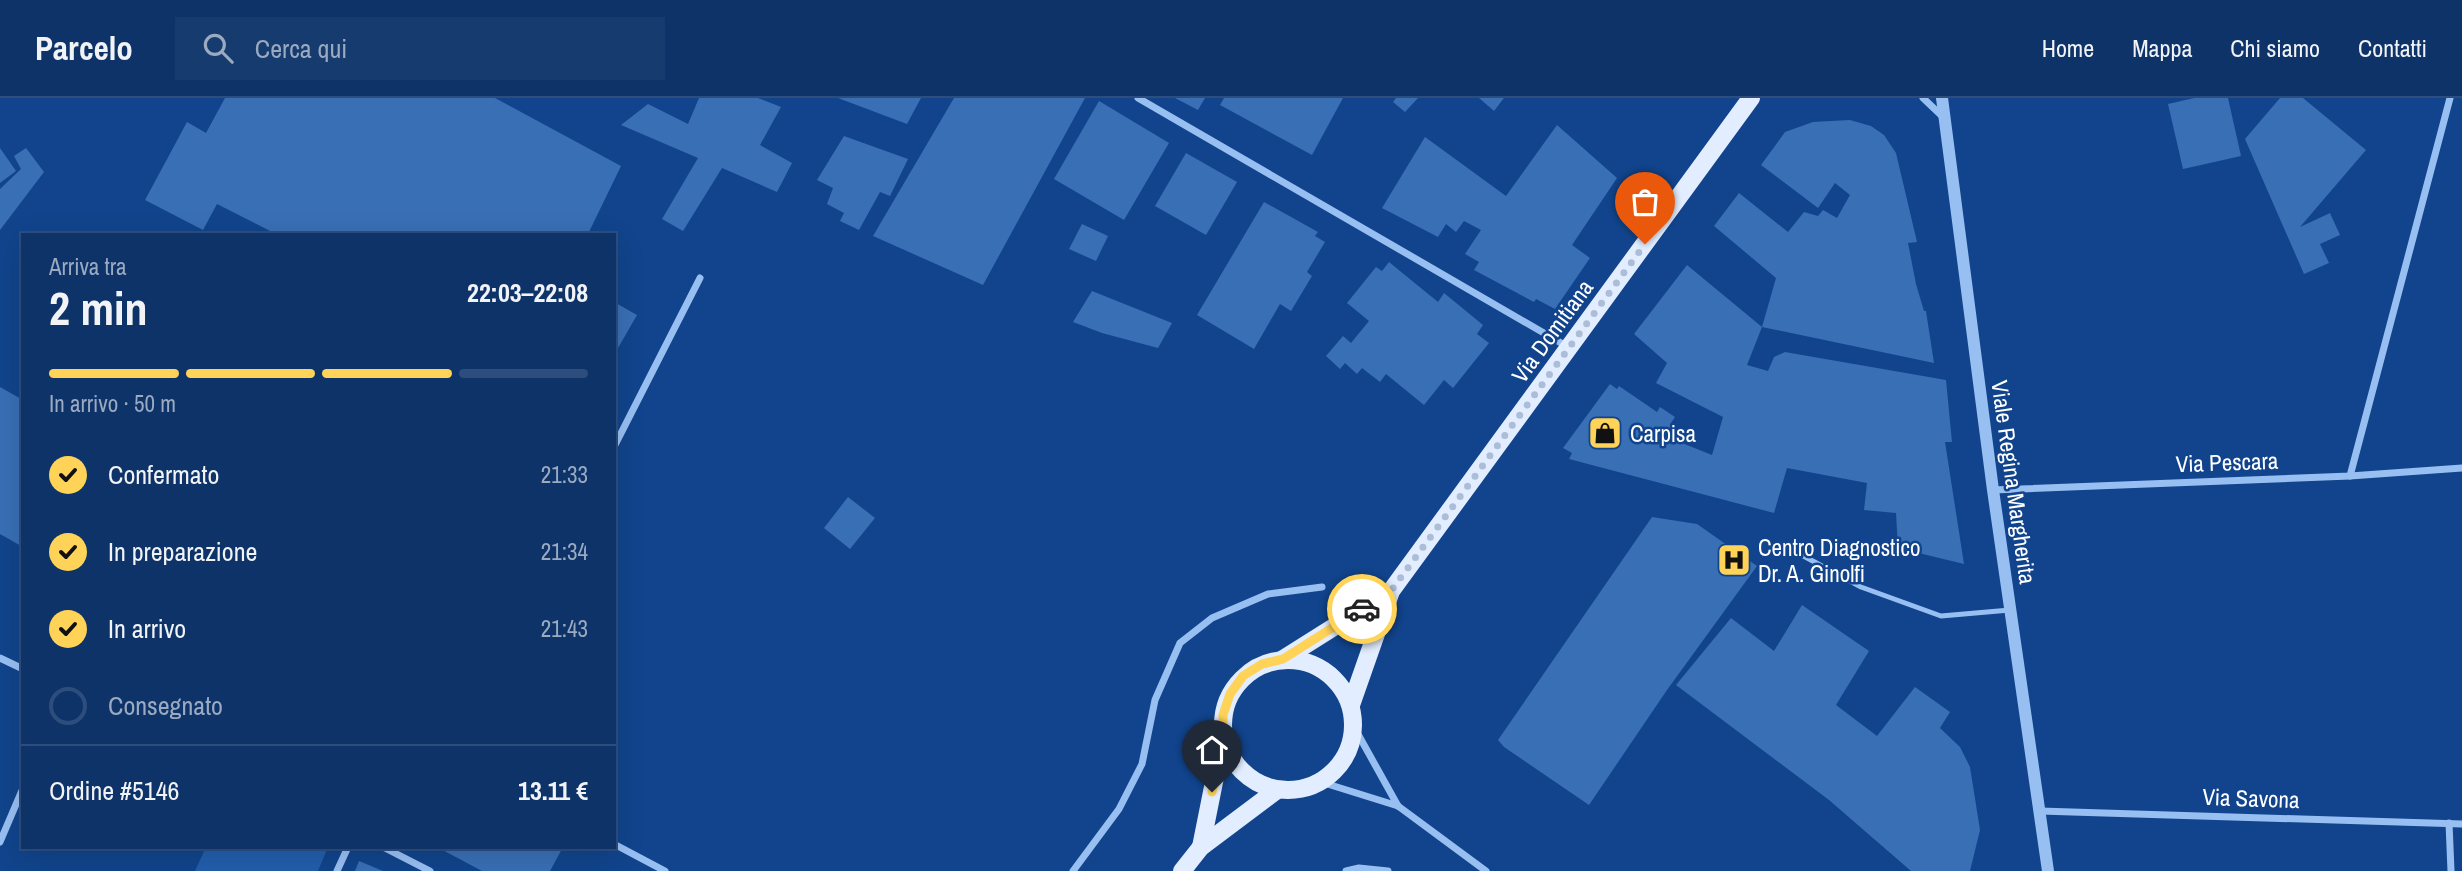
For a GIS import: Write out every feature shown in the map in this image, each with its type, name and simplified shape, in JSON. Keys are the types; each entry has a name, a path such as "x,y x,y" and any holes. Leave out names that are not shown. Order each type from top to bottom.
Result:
{"main road":[{"name":"Via Domitiana","path":"1351,705 1391,591 1751,98"},
{"name":"Via Domitiana","path":"1283,659 1391,591"},
{"path":"1201,846 1223,737 1223,715 1230,694 1243,676 1262,664 1283,659 1305,660 1325,670 1341,685 1351,705 1354,727 1350,749 1338,768 1321,782 1300,790 1277,790 1258,784 1242,772 1230,756 1223,737"},
{"path":"1182,871 1201,846 1277,790"}],"street":[{"path":"1138,98 1570,348"},
{"path":"1923,98 1945,119"},
{"name":"Viale Regina Margherita","path":"1942,98 1993,490 2048,871"},
{"path":"2350,476 2450,98"},
{"path":"616,443 700,278"},
{"name":"Via Pescara","path":"1993,490 2350,476 2462,468"},
{"path":"1073,871 1119,809 1142,764 1155,700 1180,643 1212,618 1268,594 1322,587"},
{"path":"0,658 21,668"},
{"path":"1354,727 1398,806"},
{"path":"1321,782 1398,806 1486,871"},
{"path":"0,842 21,793"},
{"name":"Via Savona","path":"2040,811 2462,824"},
{"path":"2449,823 2451,871"},
{"path":"616,845 665,871"},
{"path":"337,871 347,849"},
{"path":"387,849 430,871"},
{"path":"1346,871 1359,868 1388,871"}],"lane":[{"path":"1796,552 1861,587 1941,616 2011,610"}],"shaded area":[{"path":"205,849 327,849 318,871 195,871"}],"building":[{"path":"225,98 495,98 621,166 588,233 274,233 217,204 203,230 145,200 187,122 206,133"},
{"path":"699,98 758,98 781,107 760,145 792,163 777,192 722,168 683,231 662,219 698,158 621,125 648,104 688,124"},
{"path":"838,98 921,98 907,124"},
{"path":"954,98 1085,98 983,285 873,236"},
{"path":"1175,98 1205,98 1198,110"},
{"path":"1224,98 1343,98 1312,155 1220,105"},
{"path":"1396,98 1418,98 1405,112 1393,102"},
{"path":"1479,98 1504,98 1494,111"},
{"path":"2194,98 2228,98 2241,156 2183,169 2168,104"},
{"path":"2280,98 2303,98 2366,150 2300,227 2330,213 2340,235 2320,244 2329,263 2304,274 2245,139"},
{"path":"1099,101 1169,143 1124,220 1054,179"},
{"path":"1850,120 1871,126 1884,135 1896,153 1917,242 1908,243 1916,284 1926,311 1934,363 1762,327 1776,278 1714,226 1739,193 1788,232 1804,212 1818,216 1823,210 1837,218 1850,195 1835,183 1818,208 1761,165 1785,132 1813,122"},
{"path":"1557,125 1617,178 1572,245 1590,258 1555,309 1536,299 1534,302 1474,270 1479,262 1465,254 1481,230 1464,221 1456,232 1446,224 1438,237 1382,208 1425,137 1506,196"},
{"path":"844,136 908,159 890,196 880,192 859,230 840,221 844,213 827,204 833,188 817,180"},
{"path":"0,148 16,171 0,183"},
{"path":"26,148 44,172 0,230 0,189 21,169 14,156"},
{"path":"1186,153 1237,182 1206,235 1155,206"},
{"path":"1264,202 1318,232 1315,236 1325,242 1307,272 1312,276 1291,311 1280,304 1254,349 1197,315"},
{"path":"1082,224 1108,236 1096,261 1069,249"},
{"path":"1389,262 1438,302 1444,293 1483,325 1477,334 1489,343 1453,388 1444,380 1424,405 1386,374 1380,382 1362,368 1357,374 1345,363 1340,369 1326,356 1343,336 1351,343 1369,321 1347,303 1376,267 1382,271"},
{"path":"1687,265 1762,327 1747,365 1768,371 1774,357 1785,352 1946,380 1952,442 1945,442 1964,564 1898,548 1896,513 1864,510 1867,483 1787,468 1774,513 1569,459 1572,453 1563,448 1610,384 1617,389 1619,386 1657,412 1660,407 1675,417 1671,423 1675,426 1667,437 1712,455 1723,417 1656,383 1667,363 1634,334"},
{"path":"1092,291 1172,323 1158,348 1073,322"},
{"path":"616,303 637,315 616,352"},
{"path":"0,387 21,399 21,546 0,534"},
{"path":"848,497 875,518 850,549 824,528"},
{"path":"1652,517 1697,524 1757,566 1667,690 1589,805 1504,747 1498,740"},
{"path":"1802,605 1869,651 1836,705 1877,736 1915,687 1950,712 1940,728 1960,747 1970,767 1980,830 1970,871 1911,871 1829,800 1676,685 1731,618 1774,651"},
{"path":"441,849 562,849 550,871 482,871"},
{"path":"359,861 383,871 355,871"}],"way so far":[{"path":"1362,609 1391,591 1645,244"}],"place":[{"name":"Carpisa","path":"1605,433"},
{"name":"Centro Diagnostico Dr. A. Ginolfi","path":"1734,560"}],"route":[{"path":"1212,792 1223,737 1223,715 1230,694 1243,676 1262,664 1283,659 1362,609"}]}
